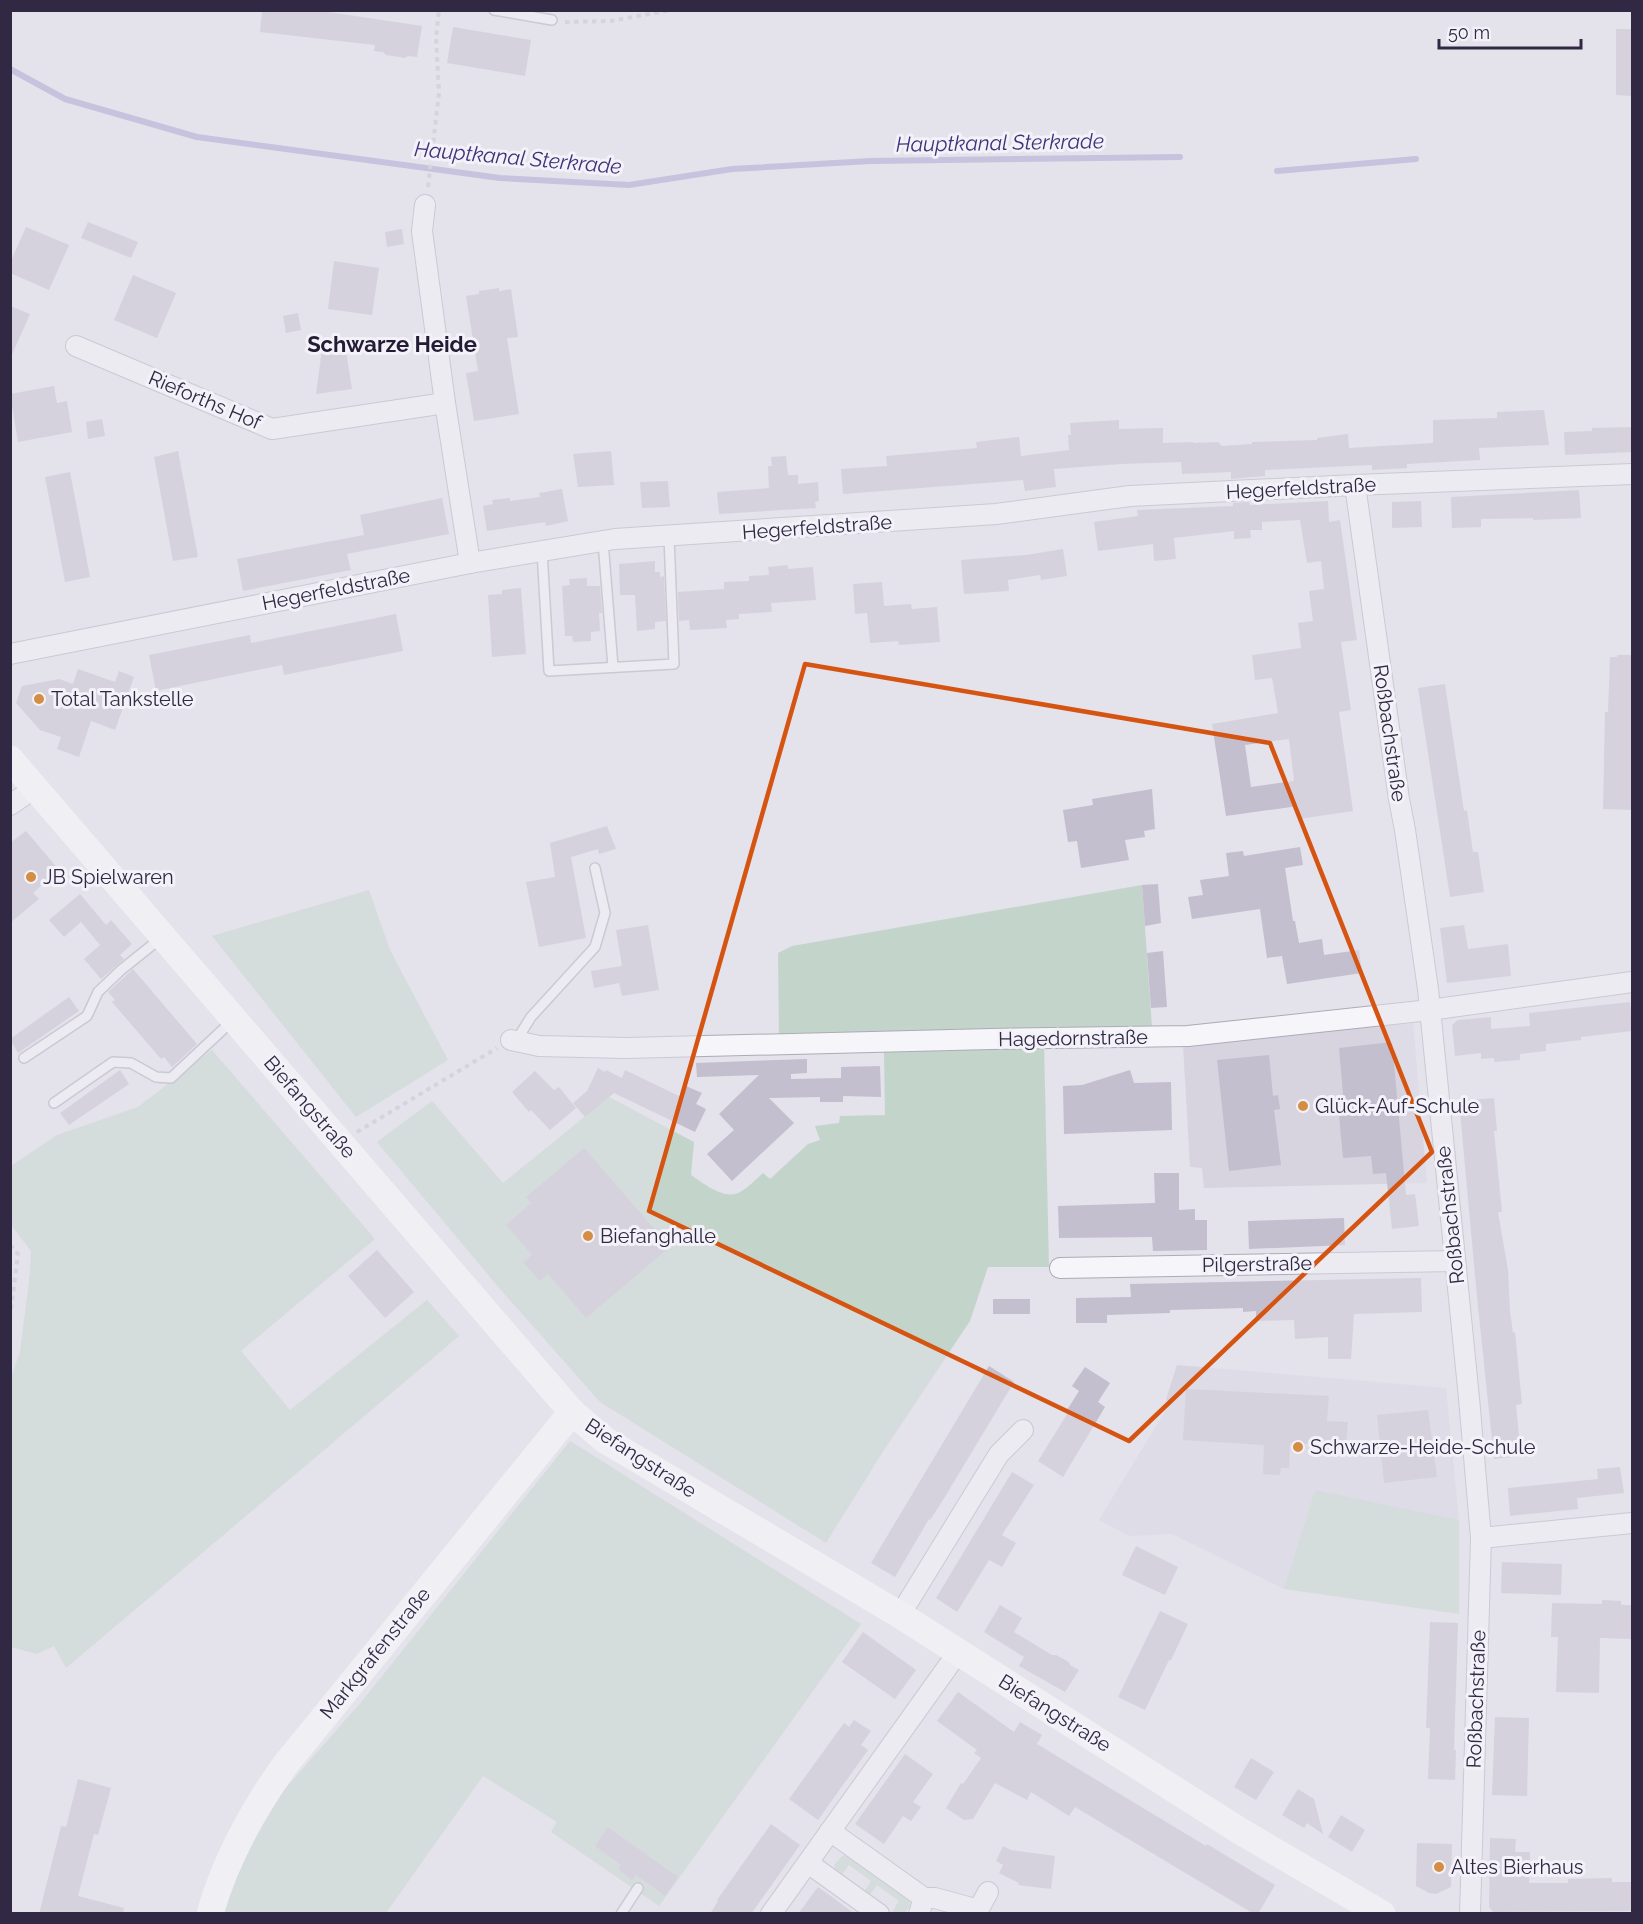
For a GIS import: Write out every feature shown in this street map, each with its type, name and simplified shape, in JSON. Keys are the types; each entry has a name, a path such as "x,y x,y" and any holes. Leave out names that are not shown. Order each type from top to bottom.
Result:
{"main road":[{"name":"Biefangstraße","path":"10,759 572,1412 605,1440 959,1651 1355,1905 1382,1914"},
{"name":"Markgrafenstraße","path":"210,1914 230,1859 264,1794 285,1765 572,1412"}],"street":[{"path":"425,205 422,231 445,403 470,563"},
{"name":"Rieforths Hof","path":"76,346 272,429 445,403"},
{"name":"Hegerfeldstraße","path":"10,654 470,563 603,541 996,514 1130,496 1632,474"},
{"name":"Roßbachstraße","path":"1355,485 1430,1010 1481,1538 1470,1914"},
{"path":"10,805 35,788"},
{"name":"Hagedornstraße","path":"513,1040 538,1046 626,1048 1002,1038 1188,1036 1430,1010 1632,982"},
{"name":"Pilgerstraße","path":"1060,1268 1455,1261"},
{"path":"900,1615 999,1454 1023,1430"},
{"path":"1481,1538 1632,1523"},
{"path":"771,1914 959,1651"},
{"path":"830,1831 921,1906 935,1898 975,1910 981,1905 988,1892"},
{"path":"808,1863 879,1914"}],"lane":[{"path":"494,10 552,20"},
{"path":"542,551 549,671 674,664 669,536"},
{"path":"603,541 613,667"},
{"path":"513,1040 594,947 605,913 595,868"},
{"path":"24,1058 87,1016 98,992 121,970 163,937"},
{"path":"54,1103 113,1062 131,1063 156,1077 171,1078 234,1019"},
{"path":"621,1914 638,1888"}],"path":[{"path":"425,205 440,93 436,39 439,10"},
{"path":"552,20 594,22 671,10"},
{"path":"340,1142 513,1040"},
{"path":"10,1245 18,1254 10,1317"}],"highlighted area":[{"path":"805,664 1270,743 1432,1152 1129,1441 649,1211"}],"shaded area":[{"name":"Glück-Auf-Schule","path":"1413,1023 1427,1183 1204,1188 1202,1168 1190,1167 1183,1045"},
{"name":"Schwarze-Heide-Schule","path":"1177,1365 1446,1388 1459,1520 1315,1490 1284,1589 1172,1534 1130,1536 1099,1520 1170,1403 1166,1399"}],"green space":[{"path":"1142,885 1152,1027 779,1039 778,953 792,946"},
{"path":"369,890 390,950 448,1060 356,1117 212,936"},
{"path":"1044,1043 1049,1267 988,1267 970,1321 882,1453 826,1543 600,1402 500,1289 377,1142 432,1101 503,1183 609,1097 694,1142 691,1175 714,1190 734,1194 746,1188 763,1173 770,1179 808,1144 820,1140 815,1126 839,1123 840,1116 885,1115 884,1051"},
{"path":"212,1050 375,1239 241,1351 290,1410 427,1300 459,1336 66,1668 54,1646 37,1654 11,1647 10,1380 20,1352 31,1251 11,1225 11,1166 57,1135 138,1107"},
{"path":"570,1441 861,1624 659,1906 551,1832 557,1822 483,1776 386,1913 221,1914 224,1898 269,1807 363,1700"},
{"path":"1315,1490 1459,1520 1459,1614 1284,1589"},
{"path":"849,1855 909,1898 910,1906 905,1913 892,1912 899,1901 877,1885 869,1896 864,1892 871,1881 849,1865 841,1876 836,1872 834,1865 842,1856"}],"building":[{"path":"262,10 315,10 422,26 417,57 386,55 383,52 374,51 375,45 260,32"},
{"path":"453,27 531,40 525,76 447,63"},
{"path":"1616,29 1632,29 1632,96 1616,95"},
{"path":"88,222 138,242 131,258 81,238"},
{"path":"26,227 69,245 49,290 10,273 10,263"},
{"path":"402,229 404,244 387,247 385,232"},
{"path":"334,261 379,268 372,315 328,309"},
{"path":"133,275 176,293 157,338 114,320"},
{"path":"499,288 499,291 511,289 518,337 507,338 519,414 474,421 466,373 478,371 466,296"},
{"path":"10,306 30,314 10,359"},
{"path":"298,313 301,330 286,333 283,316"},
{"path":"344,339 352,389 316,394 323,342"},
{"path":"54,386 57,403 67,401 72,432 18,442 10,394"},
{"path":"1544,410 1549,445 1479,448 1480,460 1407,464 1407,468 1372,470 1372,465 1265,470 1265,476 1231,479 1231,472 1182,474 1181,462 1121,464 1054,469 1056,487 1025,491 1023,480 843,494 841,469 887,466 886,456 977,448 976,442 1019,437 1021,456 1069,450 1070,423 1119,420 1119,429 1163,428 1163,443 1218,442 1222,446 1252,444 1252,442 1317,440 1317,438 1348,434 1349,448 1433,443 1433,420 1497,418 1497,412"},
{"path":"102,419 105,436 88,439 86,422"},
{"path":"1632,427 1632,452 1565,455 1564,432 1592,431 1592,428"},
{"path":"178,451 198,557 173,561 154,457"},
{"path":"611,451 614,485 578,487 573,454"},
{"path":"786,456 788,475 798,475 798,484 818,482 819,501 815,502 816,508 719,514 717,492 769,488 768,466 772,466 771,457"},
{"path":"70,472 90,577 65,582 45,477"},
{"path":"668,481 670,507 642,508 640,482"},
{"path":"562,489 568,521 546,526 545,522 487,531 483,506 493,504 492,500 510,498 510,501 540,497 539,493"},
{"path":"1579,490 1581,518 1481,519 1481,527 1452,528 1451,497"},
{"path":"442,498 449,534 347,554 351,570 243,591 237,559 364,535 360,515"},
{"path":"1328,501 1329,522 1340,520 1357,640 1341,642 1351,710 1339,712 1353,811 1299,819 1298,806 1226,816 1212,724 1278,713 1272,678 1255,680 1252,655 1301,648 1298,623 1313,621 1309,591 1324,589 1321,561 1307,563 1300,520 1262,522 1262,530 1250,530 1251,538 1234,539 1234,531 1174,538 1176,559 1154,561 1153,544 1098,551 1094,522 1138,516 1137,510 1233,506 1233,503 1249,502 1250,505","holes":["1289,739 1294,781 1251,787 1245,745"]},
{"path":"1421,501 1422,527 1392,528 1392,502"},
{"path":"1063,549 1067,576 1041,580 1040,575 1008,580 1009,591 964,594 961,560 1026,555"},
{"path":"655,561 655,572 660,572 660,577 664,576 666,621 655,622 655,629 637,631 635,595 620,595 619,564"},
{"path":"788,565 788,569 813,567 816,600 771,603 772,612 739,614 739,619 726,620 727,628 690,630 689,620 679,621 678,592 724,589 724,582 749,581 749,576 769,575 768,567"},
{"path":"587,578 587,586 600,586 602,613 599,613 600,631 591,632 591,641 573,642 572,636 565,636 562,586 570,585 569,579"},
{"path":"882,582 884,606 911,604 912,609 937,607 940,642 899,645 898,641 870,643 867,613 855,614 853,584"},
{"path":"521,588 526,654 492,657 488,595 502,594 502,590"},
{"path":"396,614 403,651 284,675 282,665 156,691 149,655 250,635 251,643"},
{"path":"1617,655 1632,655 1632,810 1603,809 1605,712 1608,712 1610,657 1617,657"},
{"path":"78,669 115,682 119,671 134,677 115,730 91,721 79,757 57,749 61,737 40,730 16,703 22,686 59,679 73,684"},
{"path":"1445,684 1464,811 1467,810 1473,852 1478,852 1484,892 1450,897 1418,688"},
{"path":"1152,789 1155,829 1144,831 1145,837 1125,840 1129,860 1081,868 1077,841 1068,842 1063,810 1093,805 1092,799"},
{"path":"607,826 616,849 599,854 598,849 571,857 586,938 539,947 526,882 555,877 550,843"},
{"name":"JB Spielwaren","path":"26,831 59,870 33,893 39,899 10,923 10,843"},
{"path":"1300,847 1303,865 1285,868 1293,921 1295,921 1299,943 1322,939 1324,955 1359,950 1362,973 1287,984 1282,956 1267,958 1260,909 1192,919 1188,897 1203,895 1200,880 1229,876 1226,853 1243,851 1244,856"},
{"path":"1158,884 1161,923 1145,926 1142,885"},
{"path":"80,894 106,925 111,920 132,944 120,955 124,959 101,979 84,959 100,945 81,922 64,937 49,920"},
{"path":"648,925 659,990 622,996 619,983 594,988 591,971 622,966 616,930"},
{"path":"1464,925 1468,949 1508,944 1511,976 1447,983 1440,928"},
{"path":"1163,951 1167,1007 1151,1008 1147,953"},
{"path":"133,969 197,1044 172,1067 164,1057 161,1059 112,1002 115,1000 108,992"},
{"path":"69,997 79,1011 18,1053 10,1039"},
{"path":"1630,1002 1632,1031 1546,1044 1546,1051 1520,1054 1520,1060 1494,1062 1494,1058 1481,1059 1481,1053 1455,1056 1452,1025 1458,1020 1491,1017 1491,1029 1530,1026 1529,1013"},
{"path":"1392,1042 1406,1195 1415,1194 1419,1226 1392,1229 1386,1173 1373,1174 1371,1156 1343,1158 1338,1105 1344,1105 1339,1048"},
{"path":"1269,1055 1273,1096 1278,1095 1280,1109 1274,1110 1281,1165 1229,1171 1217,1060"},
{"path":"807,1059 807,1073 791,1074 791,1079 841,1078 841,1067 880,1066 881,1097 843,1096 843,1102 820,1102 820,1097 769,1098 794,1123 732,1181 707,1154 734,1130 719,1114 759,1075 697,1077 696,1063"},
{"path":"598,1068 622,1078 625,1070 681,1097 686,1086 702,1093 696,1104 706,1109 695,1132 614,1093 585,1117 573,1103 587,1091"},
{"path":"120,1070 129,1084 69,1125 60,1113"},
{"path":"1130,1070 1134,1083 1171,1082 1172,1130 1064,1134 1063,1086 1082,1085"},
{"path":"535,1071 554,1090 559,1087 576,1108 550,1130 531,1110 529,1112 512,1092"},
{"path":"1494,1098 1497,1131 1494,1131 1502,1212 1498,1212 1508,1270 1510,1311 1513,1333 1515,1332 1522,1404 1516,1405 1521,1456 1494,1459 1459,1101"},
{"name":"Biefanghalle","path":"584,1148 670,1247 586,1318 548,1274 540,1281 523,1262 532,1255 506,1225 531,1203 526,1197"},
{"path":"1154,1173 1179,1173 1179,1210 1195,1209 1195,1220 1207,1220 1207,1250 1153,1251 1152,1237 1059,1238 1058,1206 1155,1203"},
{"path":"1344,1218 1345,1245 1249,1249 1248,1221"},
{"path":"377,1250 414,1292 385,1318 348,1276"},
{"path":"1421,1278 1422,1312 1354,1314 1351,1359 1328,1359 1328,1337 1295,1339 1294,1320 1256,1321 1256,1311 1243,1312 1243,1308 1107,1315 1107,1323 1076,1323 1076,1298 1131,1297 1130,1284"},
{"path":"993,1299 1030,1299 1030,1314 993,1314"},
{"path":"989,1366 1014,1382 895,1577 871,1563"},
{"path":"1085,1367 1110,1383 1098,1402 1105,1407 1063,1477 1038,1461 1079,1391 1072,1386"},
{"path":"1186,1389 1329,1396 1327,1421 1348,1422 1346,1446 1290,1443 1289,1468 1281,1468 1280,1475 1263,1474 1264,1445 1183,1440"},
{"path":"1428,1410 1437,1477 1384,1483 1377,1415"},
{"path":"1620,1467 1624,1493 1577,1498 1578,1509 1510,1516 1508,1488 1598,1479 1597,1469"},
{"path":"1012,1472 1034,1485 1002,1535 1016,1543 1002,1567 989,1560 957,1612 936,1598"},
{"path":"1136,1546 1178,1567 1165,1595 1122,1575"},
{"path":"1502,1562 1562,1564 1561,1595 1501,1593"},
{"path":"1602,1600 1621,1601 1621,1605 1632,1605 1631,1639 1600,1638 1599,1693 1556,1692 1558,1637 1551,1637 1552,1603 1602,1604"},
{"path":"1000,1605 1022,1618 1014,1632 1052,1655 1069,1662 1079,1670 1065,1692 1019,1666 1024,1657 984,1632"},
{"path":"1160,1611 1188,1624 1145,1710 1118,1697"},
{"path":"1430,1622 1458,1623 1455,1780 1428,1779 1430,1728 1426,1728"},
{"path":"863,1632 916,1670 895,1699 842,1662"},
{"path":"958,1692 1014,1732 1020,1722 1042,1735 1037,1744 1275,1885 1258,1914 1254,1914 1075,1807 1069,1816 1031,1792 1027,1800 995,1783 973,1819 964,1820 946,1808 961,1783 963,1784 981,1758 974,1753 977,1750 937,1721"},
{"path":"1495,1717 1529,1718 1527,1796 1492,1795"},
{"path":"854,1720 871,1731 861,1745 868,1750 818,1820 789,1799 844,1723 849,1727"},
{"path":"905,1754 933,1774 913,1802 921,1807 911,1821 903,1816 884,1844 855,1824"},
{"path":"1251,1758 1274,1772 1256,1800 1234,1787"},
{"path":"78,1779 111,1788 98,1835 94,1834 78,1896 124,1908 123,1914 39,1914 61,1826 66,1827"},
{"path":"1298,1789 1314,1799 1323,1834 1307,1823 1304,1828 1282,1815"},
{"path":"1341,1815 1365,1830 1352,1852 1328,1837"},
{"path":"771,1824 800,1845 751,1914 710,1914 717,1900"},
{"path":"608,1827 678,1877 665,1896 636,1875 632,1880 618,1869 621,1865 595,1846"},
{"path":"1490,1838 1516,1839 1515,1852 1530,1852 1529,1883 1568,1883 1568,1879 1612,1878 1612,1882 1632,1882 1632,1911 1493,1912 1489,1907"},
{"path":"1417,1843 1452,1844 1451,1887 1436,1894 1416,1886"},
{"path":"1003,1846 1011,1850 1055,1856 1051,1889 1018,1885 1019,1883 999,1873 1003,1865 996,1861"},
{"path":"818,1887 832,1897 855,1914 798,1914"}],"waterway":[{"name":"Hauptkanal Sterkrade","path":"10,69 65,99 197,137 500,178 629,185 732,169 870,161 1180,157"},
{"name":"Hauptkanal Sterkrade","path":"1277,171 1416,159"}],"place":[{"name":"Total Tankstelle","path":"39,699"},
{"name":"JB Spielwaren","path":"31,877"},
{"name":"Glück-Auf-Schule","path":"1303,1106"},
{"name":"Biefanghalle","path":"588,1236"},
{"name":"Schwarze-Heide-Schule","path":"1298,1447"},
{"name":"Altes Bierhaus","path":"1439,1867"}],"district":[{"name":"Schwarze Heide","path":"392,344"}]}
